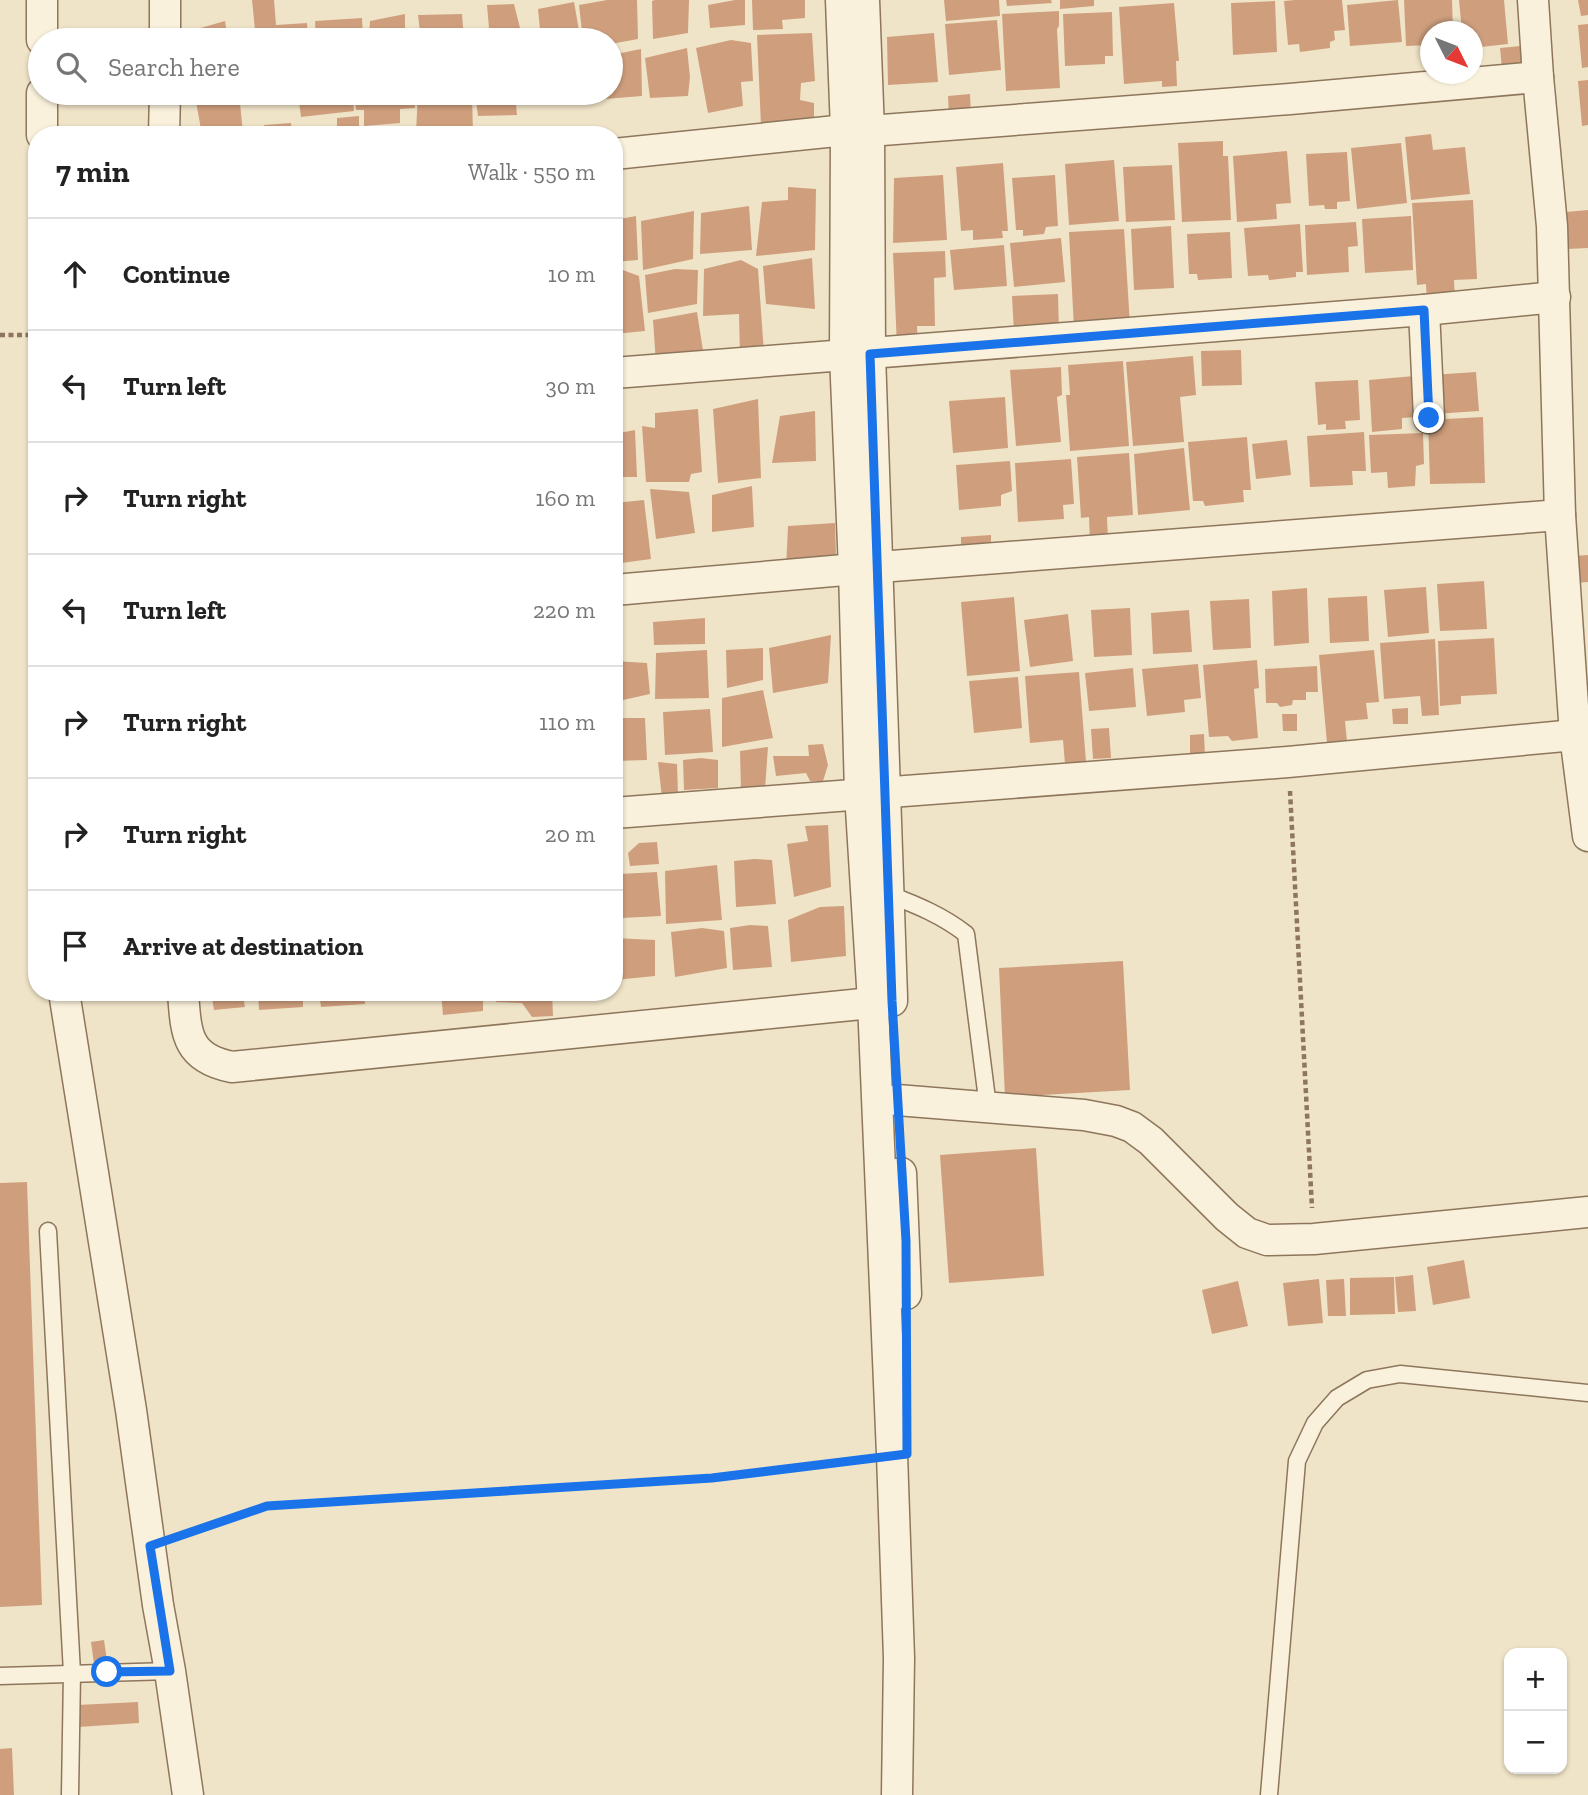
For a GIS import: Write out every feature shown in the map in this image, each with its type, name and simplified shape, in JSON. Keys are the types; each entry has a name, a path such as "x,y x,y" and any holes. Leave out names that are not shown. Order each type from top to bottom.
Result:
{"street":[{"path":"42,0 42,28"},
{"path":"165,0 165,28"},
{"path":"841,0 858,130"},
{"path":"864,0 858,130 858,355 873,793 895,1241 907,1658 916,1795"},
{"path":"1533,0 1552,226 1560,516 1575,735 1588,836"},
{"path":"623,152 858,130 1290,99 1538,77"},
{"path":"42,105 42,126"},
{"path":"164,126 165,105"},
{"path":"623,372 1424,310 1555,297"},
{"path":"1424,310 1429,418"},
{"path":"623,589 867,568 1560,516"},
{"path":"623,812 1288,762 1575,735"},
{"path":"873,793 890,895 883,1002 897,1100 895,1241"},
{"path":"65,1001 131,1410 188,1795"},
{"path":"184,1001 186,1028 195,1050 212,1063 232,1067 883,1002"},
{"path":"897,1100 1084,1115 1124,1124 1151,1141 1227,1217 1247,1233 1266,1240 1314,1238 1588,1212"},
{"path":"897,1795 907,1658"}],"lane":[{"path":"890,895 919,906 954,924 966,934 988,1107"},
{"path":"48,1231 72,1672 70,1795"},
{"path":"1269,1795 1297,1461 1315,1423 1336,1398 1367,1380 1400,1374 1588,1393"},
{"path":"0,1676 170,1671"}],"path":[{"path":"0,335 28,335"},
{"path":"1288,762 1314,1238"},
{"path":"150,1546 267,1506 712,1478 900,1454"}],"building":[{"path":"252,0 274,0 276,25 307,23 307,28 255,28"},
{"path":"607,0 637,0 638,39 623,42 623,28 582,28 579,5"},
{"path":"689,0 688,33 653,39 652,1"},
{"path":"745,0 745,25 710,28 708,5"},
{"path":"752,0 805,0 805,18 782,20 783,29 753,30"},
{"path":"944,0 999,0 1000,16 946,21"},
{"path":"1006,0 1051,0 1052,3 1007,6"},
{"path":"1060,0 1094,0 1094,6 1060,9"},
{"path":"1342,0 1345,30 1334,31 1335,40 1330,42 1330,48 1300,52 1299,44 1288,45 1284,1"},
{"path":"1398,0 1402,42 1350,46 1347,5"},
{"path":"1404,0 1452,0 1453,21 1420,21 1420,45 1406,46"},
{"path":"1459,0 1504,0 1508,44 1483,47 1483,21 1461,21"},
{"path":"1578,0 1588,0 1588,15 1581,16"},
{"path":"1275,1 1277,52 1233,55 1231,3"},
{"path":"574,2 579,28 540,28 538,9"},
{"path":"1174,3 1179,61 1176,61 1177,86 1162,87 1162,81 1124,84 1119,7"},
{"path":"514,4 520,28 489,28 487,5"},
{"path":"1059,11 1057,29 1060,88 1006,91 1002,14"},
{"path":"1112,12 1113,56 1105,56 1105,64 1065,66 1063,14"},
{"path":"405,14 405,28 370,28 370,21"},
{"path":"462,14 463,28 420,28 418,15"},
{"path":"362,18 362,28 315,28 315,21"},
{"path":"997,20 1001,70 949,75 945,24"},
{"path":"225,21 226,28 200,28"},
{"path":"1588,24 1588,67 1582,68 1578,25"},
{"path":"812,33 815,81 801,83 800,100 814,103 814,117 761,126 757,35"},
{"path":"934,33 938,82 888,85 887,37"},
{"path":"731,40 751,43 753,81 741,82 743,106 708,113 696,48"},
{"path":"1521,46 1522,66 1502,68 1500,48"},
{"path":"687,48 690,77 688,96 650,98 645,58"},
{"path":"641,49 642,96 623,98 623,53"},
{"path":"1588,80 1588,125 1582,126 1578,81"},
{"path":"970,94 971,116 949,118 948,96"},
{"path":"197,105 240,105 242,126 200,126"},
{"path":"300,105 353,105 354,111 301,117"},
{"path":"356,105 415,105 415,108 400,109 400,123 364,126 364,110 356,110"},
{"path":"417,105 472,105 473,126 416,126"},
{"path":"477,105 516,105 517,115 478,116"},
{"path":"359,116 359,126 337,126 337,118"},
{"path":"291,123 291,126 264,126"},
{"path":"1431,134 1433,150 1465,147 1470,194 1411,200 1405,137"},
{"path":"1223,141 1223,156 1228,156 1231,220 1182,222 1178,143"},
{"path":"1401,143 1407,203 1357,209 1351,148"},
{"path":"1287,151 1291,203 1276,204 1277,219 1237,222 1233,156"},
{"path":"1347,152 1350,201 1337,202 1337,209 1325,209 1324,205 1309,206 1306,154"},
{"path":"1114,160 1119,221 1069,225 1065,164"},
{"path":"1003,163 1008,231 1002,231 1003,238 973,240 973,230 961,231 956,167"},
{"path":"1172,165 1175,220 1126,222 1123,167"},
{"path":"943,175 947,240 893,243 894,178"},
{"path":"1055,175 1058,226 1046,227 1044,234 1023,236 1023,230 1016,230 1012,178"},
{"path":"788,187 816,189 815,250 756,256 762,202 788,200"},
{"path":"1473,200 1477,279 1454,280 1455,302 1427,304 1426,284 1417,285 1412,203"},
{"path":"749,206 752,250 700,254 701,213"},
{"path":"1588,210 1588,248 1568,249 1566,212"},
{"path":"694,211 693,259 643,270 641,221"},
{"path":"636,216 638,260 623,261 623,218"},
{"path":"1411,216 1413,270 1365,273 1362,219"},
{"path":"1356,222 1358,246 1348,247 1349,272 1307,275 1305,225"},
{"path":"1300,224 1303,272 1296,272 1296,277 1269,280 1268,275 1248,276 1244,228"},
{"path":"1171,226 1174,288 1134,290 1131,229"},
{"path":"1124,229 1130,325 1074,329 1069,232"},
{"path":"1230,232 1232,278 1198,280 1197,274 1189,274 1187,234"},
{"path":"1061,238 1065,282 1014,287 1010,243"},
{"path":"1004,245 1007,286 954,290 950,250"},
{"path":"945,251 946,277 934,278 935,326 917,326 918,349 897,347 893,253"},
{"path":"812,258 815,309 766,304 763,266"},
{"path":"741,260 758,269 764,353 740,356 739,314 703,316 704,269"},
{"path":"675,269 698,270 697,304 648,313 645,275"},
{"path":"623,270 639,276 645,331 623,333"},
{"path":"1058,294 1059,332 1014,333 1012,296"},
{"path":"697,312 704,357 656,364 653,320"},
{"path":"1241,350 1242,385 1202,386 1201,351"},
{"path":"1193,356 1196,395 1180,397 1184,442 1133,446 1126,362"},
{"path":"1123,361 1129,446 1070,451 1066,395 1070,395 1068,365"},
{"path":"1061,367 1062,395 1057,397 1061,442 1016,446 1010,370"},
{"path":"1476,372 1479,411 1434,414 1431,375"},
{"path":"1414,376 1416,417 1402,418 1402,429 1372,432 1369,380"},
{"path":"1358,380 1360,420 1345,421 1346,429 1326,430 1326,424 1318,425 1315,382"},
{"path":"1005,397 1008,448 953,453 949,401"},
{"path":"758,399 761,478 718,483 713,409"},
{"path":"698,409 702,472 691,474 689,482 646,482 642,426 655,428 655,413"},
{"path":"815,411 816,461 772,463 780,416"},
{"path":"1483,417 1485,483 1430,484 1428,420"},
{"path":"635,430 637,477 623,477 623,432"},
{"path":"1364,432 1366,471 1352,471 1353,485 1310,487 1307,436"},
{"path":"1423,433 1424,464 1416,466 1415,486 1388,488 1387,472 1371,473 1369,435"},
{"path":"1247,437 1251,490 1243,490 1244,502 1205,506 1203,501 1193,501 1188,442"},
{"path":"1287,440 1291,475 1256,479 1252,444"},
{"path":"1184,448 1190,510 1138,515 1134,454"},
{"path":"1129,453 1133,515 1107,517 1108,540 1090,542 1089,517 1081,518 1077,457"},
{"path":"1071,459 1074,504 1063,505 1064,519 1018,522 1015,463"},
{"path":"1010,461 1012,491 1001,495 1001,506 959,510 956,465"},
{"path":"752,486 754,527 712,532 712,495"},
{"path":"650,489 689,492 695,533 656,539"},
{"path":"644,500 651,559 623,563 623,502"},
{"path":"835,523 836,556 786,568 788,526"},
{"path":"991,535 991,553 961,555 961,537"},
{"path":"1588,555 1588,582 1576,583 1574,556"},
{"path":"1484,581 1487,629 1440,631 1437,584"},
{"path":"1426,587 1429,633 1388,637 1384,590"},
{"path":"1307,588 1309,643 1274,646 1272,591"},
{"path":"1367,596 1369,641 1330,643 1328,598"},
{"path":"1014,597 1020,671 967,676 961,602"},
{"path":"1249,599 1251,648 1213,650 1210,601"},
{"path":"1130,608 1132,655 1094,657 1091,610"},
{"path":"1189,610 1192,652 1153,654 1151,613"},
{"path":"1068,614 1073,661 1030,667 1024,620"},
{"path":"705,618 705,644 654,645 653,622"},
{"path":"831,635 828,683 773,693 769,648"},
{"path":"1494,638 1497,694 1461,696 1461,704 1440,706 1438,641"},
{"path":"1435,639 1439,715 1422,716 1420,696 1384,699 1380,643"},
{"path":"763,648 763,680 727,688 726,650"},
{"path":"707,650 709,698 655,699 656,653"},
{"path":"1374,650 1379,702 1366,703 1368,719 1345,721 1347,741 1327,743 1319,655"},
{"path":"1257,660 1259,688 1254,689 1258,738 1232,741 1228,736 1209,737 1203,665"},
{"path":"623,662 647,663 650,694 623,700"},
{"path":"1198,664 1201,698 1184,700 1185,712 1147,716 1142,669"},
{"path":"1317,666 1318,692 1306,692 1306,700 1293,700 1292,705 1280,707 1277,703 1266,703 1265,669"},
{"path":"1133,668 1136,707 1089,711 1085,673"},
{"path":"1079,672 1086,762 1065,764 1063,740 1030,743 1025,676"},
{"path":"1018,677 1022,728 974,733 969,681"},
{"path":"763,690 773,738 722,747 722,698"},
{"path":"1408,708 1408,724 1393,724 1392,709"},
{"path":"710,709 713,752 665,755 663,712"},
{"path":"1282,714 1297,714 1297,731 1283,731"},
{"path":"623,718 645,718 647,760 623,761"},
{"path":"1109,728 1111,758 1093,759 1091,729"},
{"path":"1204,734 1205,755 1190,756 1190,735"},
{"path":"823,744 828,765 823,781 810,781 806,773 776,776 773,756 809,756 808,745"},
{"path":"768,747 765,789 741,791 740,751"},
{"path":"683,760 718,760 718,788 684,790"},
{"path":"658,762 677,764 678,796 662,798"},
{"path":"828,825 831,887 794,897 787,844 808,841 805,826"},
{"path":"657,842 659,864 630,866 628,853 639,843"},
{"path":"772,860 776,904 736,907 734,861"},
{"path":"717,865 722,920 666,924 665,871"},
{"path":"657,872 661,916 623,918 623,874"},
{"path":"844,906 846,956 791,962 788,920 820,907"},
{"path":"768,926 772,967 733,970 730,928"},
{"path":"702,928 724,931 727,968 675,977 671,932"},
{"path":"623,938 655,940 655,976 623,979"},
{"path":"1123,961 1130,1090 1005,1097 999,968"},
{"path":"212,1001 244,1001 245,1007 214,1010"},
{"path":"258,1001 303,1001 303,1007 259,1010"},
{"path":"320,1001 365,1001 365,1004 321,1007"},
{"path":"442,1001 483,1001 483,1011 443,1015"},
{"path":"552,1001 553,1016 532,1017 522,1003 496,1002"},
{"path":"1036,1148 1044,1276 949,1283 940,1155"},
{"path":"27,1182 42,1605 0,1607 0,1183"},
{"path":"1464,1260 1470,1298 1433,1305 1427,1267"},
{"path":"1413,1275 1416,1311 1398,1312 1395,1277"},
{"path":"1394,1277 1395,1314 1350,1315 1350,1278"},
{"path":"1319,1279 1323,1323 1288,1326 1283,1283"},
{"path":"1344,1279 1346,1316 1328,1316 1326,1280"},
{"path":"1238,1281 1248,1326 1212,1334 1202,1290"},
{"path":"104,1640 107,1661 94,1664 91,1642"},
{"path":"138,1702 139,1723 78,1727 77,1705"},
{"path":"12,1748 14,1795 0,1795 0,1749"}],"route":[{"path":"107,1672 170,1671 150,1546 267,1506 712,1478 907,1454 906,1241 892,1001 870,354 1424,310 1429,418"}]}
